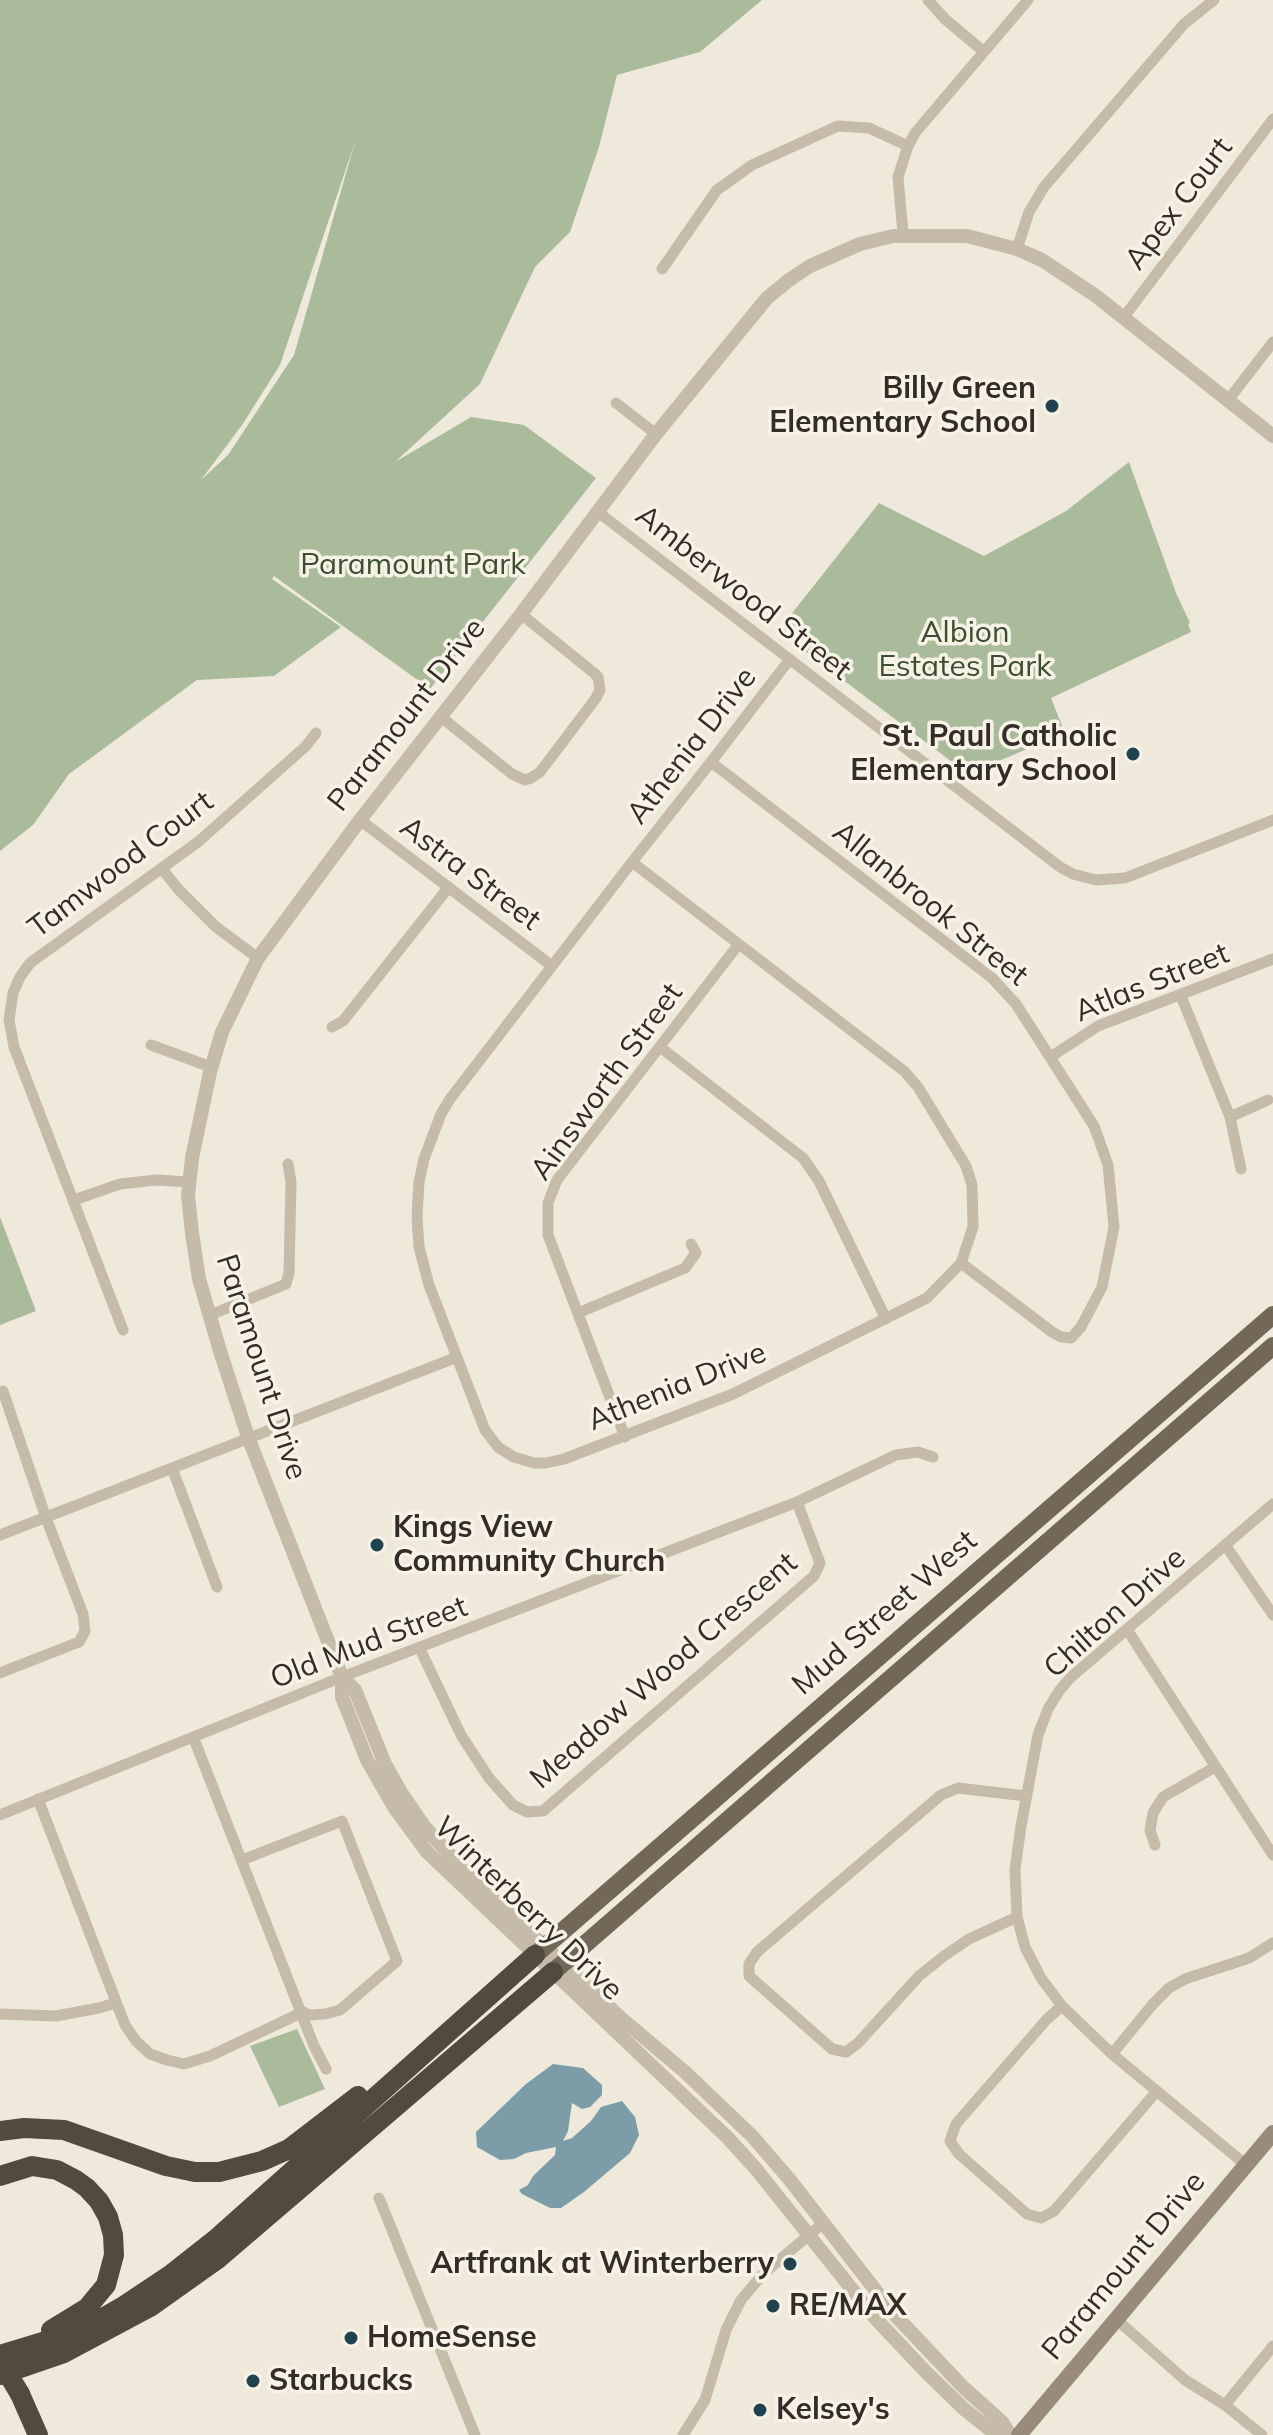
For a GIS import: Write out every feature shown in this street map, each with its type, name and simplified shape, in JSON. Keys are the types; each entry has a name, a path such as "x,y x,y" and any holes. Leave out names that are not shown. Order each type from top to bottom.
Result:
{"highway":[{"path":"3,2365 82,2330 170,2275 217,2238 540,1950"},
{"path":"3,2365 64,2353 150,2307 219,2258 558,1968"},
{"path":"0,2131 24,2128 64,2130 166,2166 195,2172 219,2172 243,2167 289,2149 473,2010"},
{"path":"0,2176 32,2166 57,2170 76,2180 99,2201 108,2217 114,2255 106,2285 87,2308 3,2365"},
{"path":"3,2365 38,2435"}],"main road":[{"name":"Mud Street West","path":"540,1950 1273,1315"},
{"name":"Mud Street West","path":"558,1968 1273,1346"},
{"name":"Paramount Drive","path":"1019,2435 1273,2133"}],"street":[{"path":"928,0 983,51"},
{"path":"903,234 898,177 908,146 915,133 1028,0"},
{"path":"1017,249 1029,212 1044,187 1184,24 1214,0"},
{"name":"Apex Court","path":"1124,317 1273,119"},
{"path":"662,269 717,190 752,165 838,126 869,128 908,146"},
{"name":"Paramount Drive","path":"342,1677 248,1437 210,1315 199,1279 189,1208 189,1182 211,1067 222,1032 258,958 360,820 521,614 656,434 767,298 810,266 860,244 903,234 967,236 1017,249 1042,260 1124,317 1273,436"},
{"path":"1229,399 1273,342"},
{"path":"616,403 656,434"},
{"name":"Amberwood Street","path":"598,512 1073,874 1096,880 1125,878 1273,820"},
{"path":"441,717 512,774 525,780 540,772 600,690 598,677 594,673 521,614"},
{"name":"Athenia Drive","path":"632,862 904,1071 918,1087 966,1166 972,1185 973,1227 961,1263 927,1298 733,1394 564,1459 534,1463 514,1457 498,1447 485,1430 429,1285 419,1247 418,1194 424,1159 450,1099 632,862 790,659"},
{"name":"Tamwood Court","path":"123,1330 14,1047 9,1020 13,993 30,963 198,842 306,746 316,733"},
{"name":"Allanbrook Street","path":"711,762 992,978 1016,1004 1052,1056 1094,1126 1108,1165 1114,1227 1102,1287 1081,1327 1071,1338 1052,1332 961,1263"},
{"name":"Astra Street","path":"360,820 552,966"},
{"path":"162,869 216,927 258,958"},
{"path":"332,1027 343,1021 448,888"},
{"name":"Ainsworth Street","path":"625,1437 548,1235 550,1198 561,1175 738,945"},
{"name":"Atlas Street","path":"1052,1056 1098,1026 1273,959"},
{"path":"1181,996 1230,1117 1241,1169"},
{"path":"151,1045 211,1067"},
{"path":"660,1047 803,1158 819,1181 886,1319"},
{"path":"1230,1117 1268,1100"},
{"path":"210,1315 286,1284 289,1273 291,1182 288,1164"},
{"path":"74,1200 120,1184 156,1180 189,1182"},
{"path":"578,1313 685,1268 696,1253 691,1244"},
{"path":"0,1535 457,1357"},
{"path":"0,1673 79,1642 85,1631 83,1614 46,1518 3,1391"},
{"name":"Old Mud Street","path":"0,1815 342,1677 797,1502 896,1455 918,1452 933,1457"},
{"path":"172,1468 217,1587"},
{"name":"Meadow Wood Crescent","path":"420,1649 474,1759 513,1805 527,1812 543,1811 814,1576 820,1563 797,1502"},
{"name":"Chilton Drive","path":"1246,2165 1112,2054 1062,2006 1041,1978 1025,1947 1017,1917 1015,1869 1038,1735 1048,1709 1070,1678 1273,1504"},
{"path":"1226,1546 1273,1615"},
{"path":"1128,1631 1273,1855"},
{"name":"Winterberry Drive","path":"342,1677 342,1697 367,1760 409,1830 451,1877 540,1950 728,2138 765,2179 875,2318 964,2409 997,2435"},
{"path":"194,1739 314,2046 326,2069"},
{"path":"1155,1845 1150,1830 1153,1813 1163,1797 1215,1767"},
{"path":"1017,1917 969,1939 944,1956 919,1976 858,2043 846,2052 832,2049 749,1976 749,1964 757,1952 941,1795 958,1788 1026,1796"},
{"path":"38,1799 115,2003 125,2025 150,2054 184,2064 210,2056 303,2012"},
{"path":"242,1860 342,1821 397,1961 340,2010 309,2015 303,2012"},
{"path":"1112,2054 1169,1988 1185,1979 1249,1958 1273,1943"},
{"name":"Winterberry Drive","path":"558,1968 685,2072 752,2136 907,2329 1002,2422 1010,2435"},
{"path":"0,2014 56,2016 115,2003"},
{"path":"1062,2006 1047,2019 956,2124 950,2141 959,2154 1027,2214 1041,2218 1054,2211 1157,2091"},
{"path":"379,2198 475,2435"},
{"path":"683,2435 705,2400 722,2341 741,2300 763,2274 822,2224"},
{"path":"1116,2319 1185,2380 1225,2405 1262,2435"},
{"path":"1225,2405 1273,2346"}],"green space":[{"name":"Paramount Park","path":"0,0 762,0 700,52 617,75 599,147 570,232 535,267 480,384 395,462 471,417 524,425 596,478 430,689 274,576 272,579 341,627 274,676 197,680 69,774 33,825 0,851","holes":["355,142 294,355 228,455 201,480 242,425 280,365"]},
{"name":"Albion Estates Park","path":"1129,462 1191,632 1051,698 1065,733 968,774 778,631 879,503 984,556 1066,511"},
{"path":"0,1217 36,1311 0,1325"},
{"path":"297,2029 325,2089 279,2107 250,2046"}],"water":[{"path":"553,2064 583,2068 602,2085 602,2095 590,2107 582,2109 572,2103 568,2131 563,2141 572,2138 591,2121 601,2107 622,2101 635,2117 639,2135 630,2153 561,2208 550,2208 519,2190 528,2185 555,2155 556,2147 500,2160 477,2147 476,2132 526,2084"}],"place":[{"name":"Billy Green Elementary School","path":"1052,406"},
{"name":"St. Paul Catholic Elementary School","path":"1133,754"},
{"name":"Kings View Community Church","path":"377,1545"},
{"name":"Artfrank at Winterberry","path":"790,2264"},
{"name":"RE/MAX","path":"773,2306"},
{"name":"HomeSense","path":"351,2338"},
{"name":"Starbucks","path":"253,2381"},
{"name":"Kelsey's","path":"760,2410"}]}
